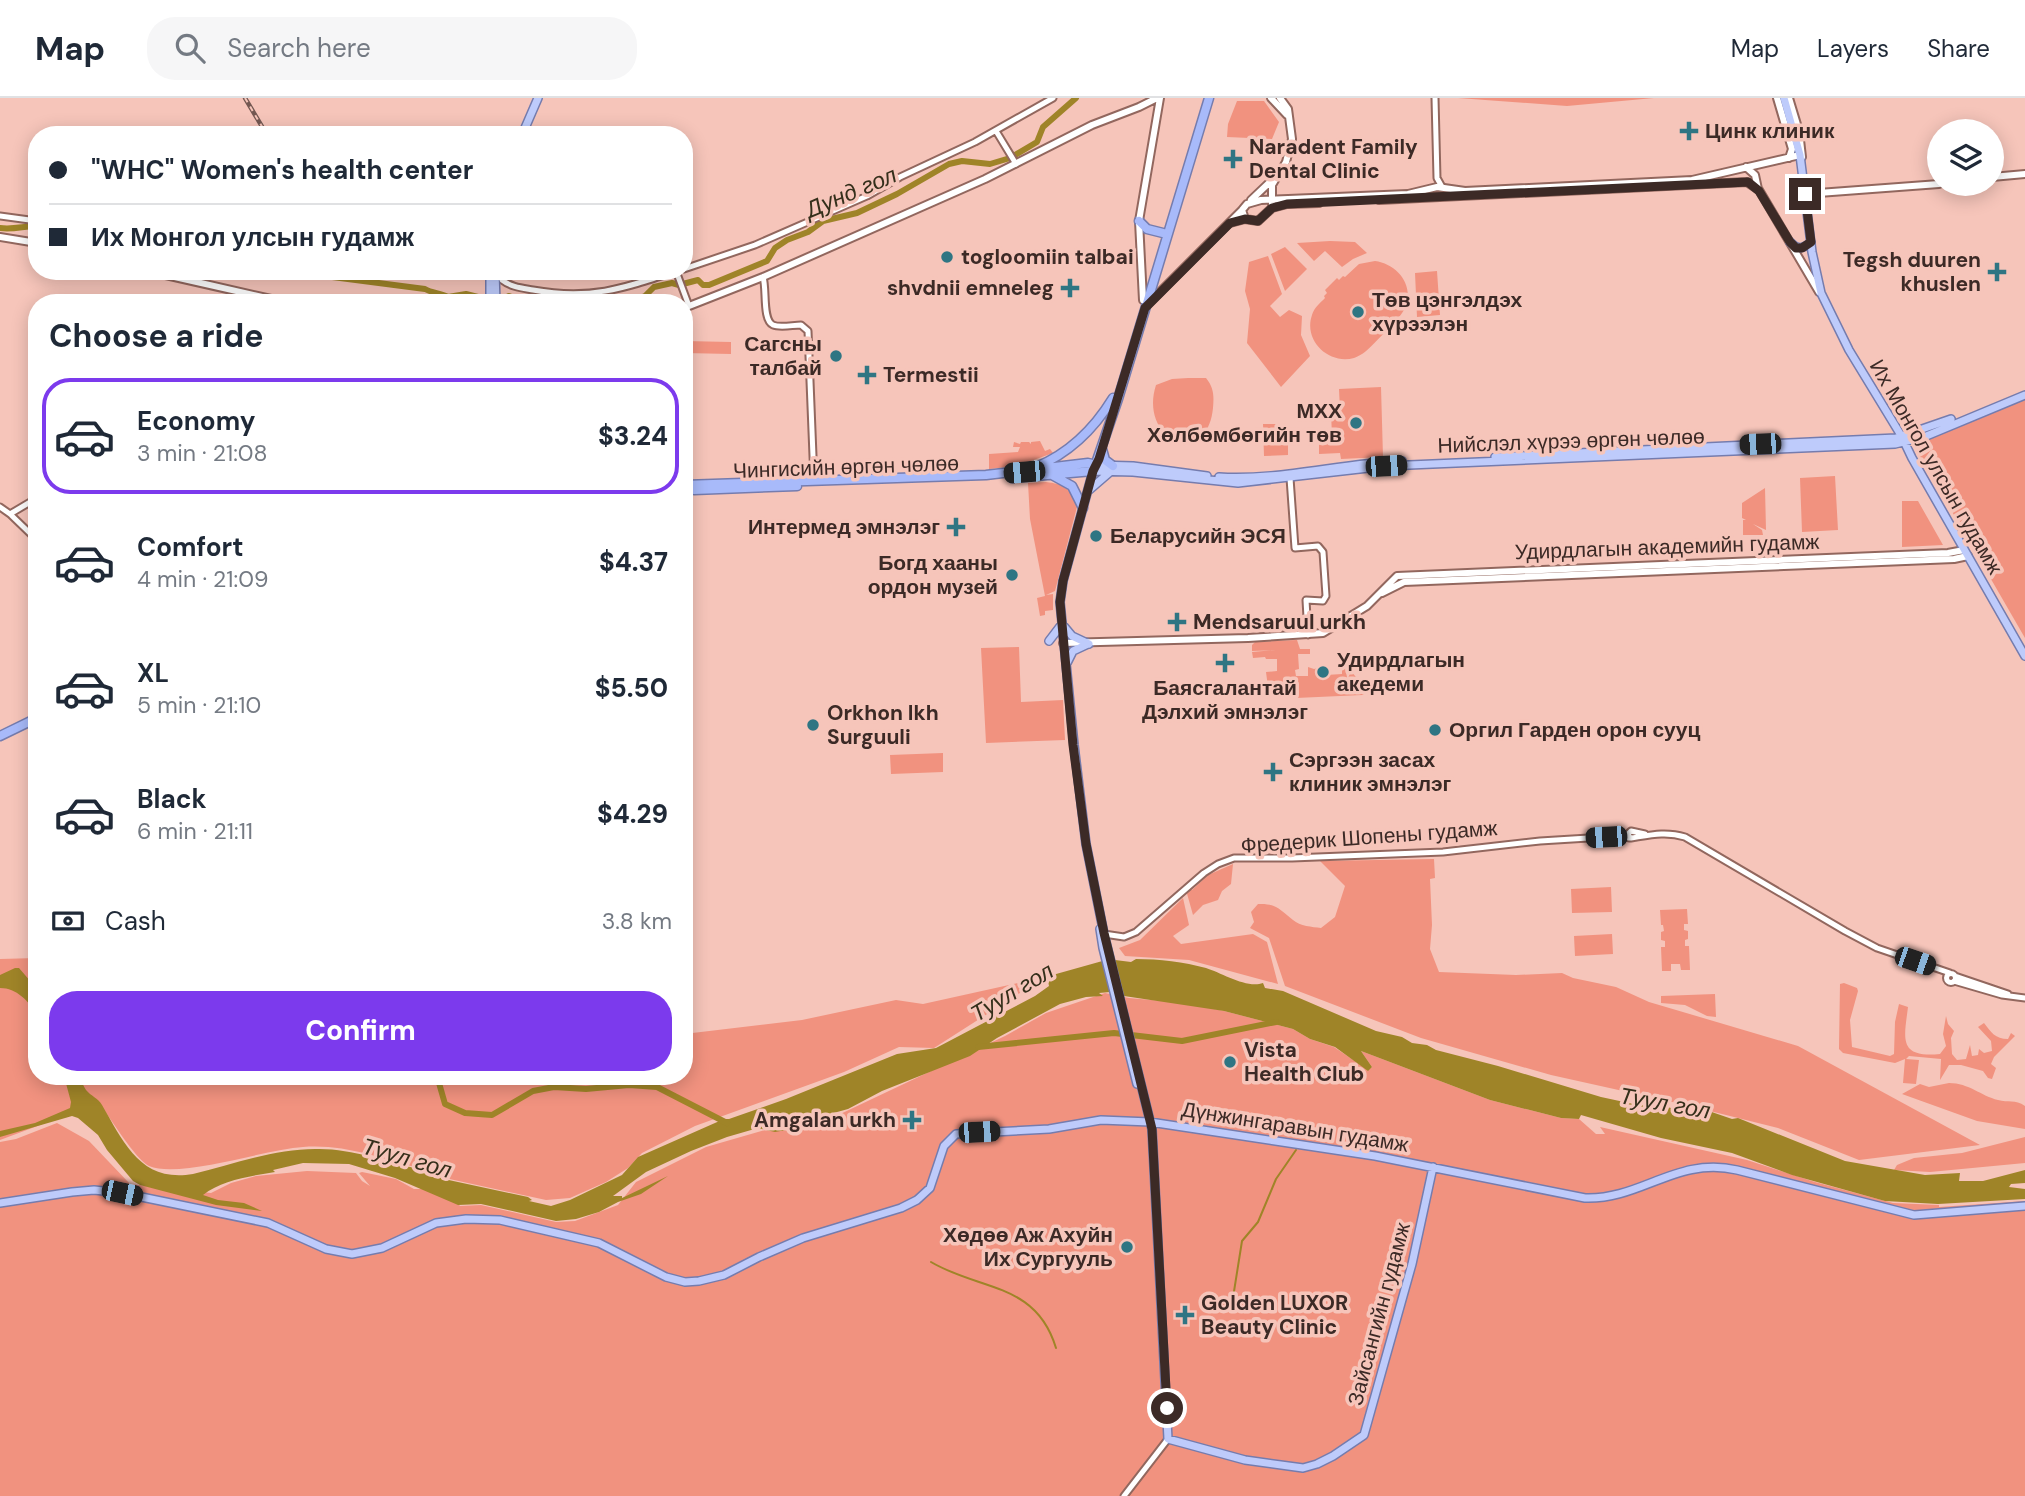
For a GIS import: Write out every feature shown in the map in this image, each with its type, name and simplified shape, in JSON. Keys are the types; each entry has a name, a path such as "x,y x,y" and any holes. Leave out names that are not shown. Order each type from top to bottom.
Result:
{"highway":[{"path":"1094,466 1102,448 1163,233 1206,98"},
{"path":"1094,466 1113,398 1153,283 1206,98"},
{"path":"1139,221 1143,230 1163,233"},
{"path":"1024,472 1052,460 1079,440 1113,398"},
{"path":"1102,448 1111,469"},
{"name":"Чингисийн өргөн чөлөө","path":"814,480 958,481 1052,475 1094,466"},
{"name":"Чингисийн өргөн чөлөө","path":"693,487 1024,472 1094,466"},
{"path":"1052,475 1072,486 1083,508"},
{"path":"0,736 28,722"}],"main road":[{"path":"529,126 540,98"},
{"path":"693,303 763,277 1016,164 1092,125 1158,98"},
{"path":"1139,221 1158,98"},
{"path":"1144,304 1164,289 1230,223 1286,162 1292,130 1287,115 1271,98"},
{"path":"1280,98 1288,109 1287,115"},
{"path":"1777,98 1792,149 1789,159"},
{"path":"1230,223 1245,219 1258,221 1272,208 1287,204 1443,197 1695,179 1746,167 1801,159 1803,154 1799,131 1786,98"},
{"name":"Их Монгол улсын гудамж","path":"1786,98 1801,159 1811,242 1821,293"},
{"path":"1139,107 1150,111 1156,119"},
{"path":"1748,182 1765,164"},
{"path":"1746,167 1755,175 1759,191"},
{"path":"2004,177 2025,176"},
{"path":"1272,208 1271,187 1275,177"},
{"path":"1245,207 1261,200 1408,194 1433,187 1465,191 1748,182 1759,191"},
{"path":"1805,192 1927,183"},
{"path":"1433,187 1434,193 1443,197"},
{"name":"Их Монгол улсын гудамж","path":"1759,191 1821,293 1849,350 1904,440 2025,656"},
{"path":"1245,207 1245,219"},
{"path":"1143,230 1144,304"},
{"path":"0,237 28,242"},
{"path":"1790,242 1796,248 1802,248 1811,242"},
{"path":"187,280 248,294"},
{"path":"492,280 494,294"},
{"path":"492,294 494,280"},
{"path":"1153,283 1153,287 1158,290 1164,289"},
{"name":"Нийслэл хүрээ өргөн чөлөө","path":"1274,477 1356,466 1904,440 1924,437 2025,392"},
{"name":"Нийслэл хүрээ өргөн чөлөө","path":"1660,452 1876,439 1904,440 2025,392"},
{"path":"1876,439 1886,433 1890,418"},
{"path":"1912,458 1912,445 1924,437"},
{"path":"1094,466 1060,592 1063,643 1085,834 1105,947"},
{"name":"Нийслэл хүрээ өргөн чөлөө","path":"1094,466 1111,469 1133,466 1224,477 1290,478 1356,466"},
{"path":"1088,492 1111,469"},
{"name":"Удирдлагын академийн гудамж","path":"1063,643 1248,638 1326,632 1367,606 1396,581 1397,576 1966,553"},
{"path":"1049,641 1062,624"},
{"path":"1062,624 1072,636 1089,643"},
{"path":"1066,666 1073,651 1089,643"},
{"path":"1101,918 1105,947 1153,1138 1168,1439"},
{"path":"1147,1110 1170,1125"},
{"name":"Дүнжингаравын гудамж","path":"0,1203 72,1192 122,1193 268,1223 326,1249 352,1254 382,1248 436,1223 466,1219 500,1220 599,1243 666,1277 699,1282 724,1275 803,1238 901,1208 917,1200 930,1188 944,1146 956,1134 1049,1129 1101,1120 1150,1122 1309,1146 1433,1167 1574,1196 1612,1196 1682,1170 1716,1167 1913,1215 2025,1206"},
{"path":"1153,1138 1160,1128 1170,1125"},
{"name":"Зайсангийн гудамж","path":"1168,1439 1245,1460 1303,1468 1333,1456 1353,1445 1364,1435 1412,1264 1433,1167"}],"street":[{"path":"693,266 779,235 867,196 900,177 996,131 1054,98"},
{"path":"1433,187 1437,178 1435,98"},
{"path":"996,131 1016,164"},
{"path":"1437,178 1442,187"},
{"path":"0,216 28,220"},
{"path":"763,277 767,319 771,324 802,325 808,331 814,480"},
{"path":"503,280 514,286 575,294"},
{"path":"589,294 649,280"},
{"path":"1290,478 1294,548 1318,546 1322,552 1326,596 1322,601 1306,600 1308,635"},
{"path":"10,514 28,503"},
{"path":"1,509 10,514 20,526"},
{"path":"1,509 28,533"},
{"name":"Фредерик Шопены гудамж","path":"1104,933 1124,937 1136,932 1204,873 1234,858 1443,852 1666,833 1685,837 1877,948 1939,969 1951,977 2025,998"},
{"path":"1124,1496 1168,1439"}],"shaded area":[{"path":"1458,98 1654,98 1567,106"},
{"path":"1237,101 1264,101 1279,122 1272,139 1227,137 1228,124"},
{"path":"1355,242 1367,253 1342,267 1325,251 1314,261 1297,243"},
{"path":"1285,247 1307,269 1285,291 1271,254"},
{"path":"1268,256 1282,294 1270,306 1280,317 1289,310 1302,316 1301,335 1310,356 1281,387 1247,343 1250,309 1245,291 1249,262"},
{"name":"Төв цэнгэлдэх хүрээлэн","path":"1375,261 1391,267 1403,278 1408,293 1404,310 1389,327 1390,330 1360,355 1345,359 1327,354 1320,349 1311,334 1313,312 1325,298 1325,290 1337,278 1339,280 1345,277 1359,264"},
{"path":"1437,271 1440,315 1417,317 1415,273"},
{"path":"693,341 731,342 731,354 693,353"},
{"path":"1206,378 1212,389 1213,408 1208,427 1199,438 1188,442 1176,440 1165,433 1156,421 1153,405 1156,385 1172,379"},
{"name":"МХХ Хөлбөмбөгийн төв","path":"1381,387 1383,457 1341,459 1340,453 1319,454 1319,441 1340,440 1339,437 1332,437 1331,411 1340,410 1339,389"},
{"path":"2025,399 2025,638 1917,451 1922,441"},
{"path":"1263,424 1288,424 1288,455 1264,456"},
{"path":"1040,441 1045,451 1050,449 1053,453 1017,466 989,469 989,454 1018,452 1020,447 1013,447 1014,442 1031,444"},
{"path":"1835,476 1838,530 1802,532 1800,478"},
{"path":"1046,482 1066,488 1077,507 1055,591 1046,595 1053,594 1053,610 1045,611 1045,615 1040,616 1037,598 1045,596 1030,519 1028,483"},
{"path":"1765,488 1766,530 1753,524 1762,530 1763,535 1743,535 1743,520 1746,520 1742,518 1742,503"},
{"path":"1902,501 1918,501 1943,545 1902,547"},
{"path":"1297,640 1300,649 1310,649 1310,654 1298,654 1299,669 1295,670 1296,676 1308,676 1308,667 1314,669 1325,666 1326,675 1342,674 1342,669 1345,668 1347,677 1344,688 1351,671 1368,692 1362,695 1296,698 1296,686 1268,687 1266,672 1277,671 1277,659 1253,658 1252,652 1276,650 1252,651 1252,645 1255,642"},
{"path":"1019,647 1021,702 1063,700 1065,740 986,743 981,648"},
{"path":"943,753 943,772 891,774 890,755"},
{"path":"1434,859 1435,878 1430,879 1430,949 1439,972 1516,975 1562,973 1616,987 1649,1002 1798,1046 1980,1145 1859,1160 1778,1128 1551,1075 1421,1038 1285,986 1269,938 1250,928 1254,922 1251,912 1258,904 1274,906 1296,922 1310,927 1321,928 1335,917 1345,886 1320,861"},
{"path":"1233,864 1231,884 1222,891 1218,900 1203,905 1193,915 1186,890 1192,890 1208,875"},
{"path":"1611,887 1612,912 1572,913 1571,889"},
{"path":"1183,898 1189,925 1173,936 1181,944 1253,934 1267,942 1278,984 1189,960 1125,956 1119,948 1140,940"},
{"path":"1687,909 1688,924 1684,924 1684,930 1688,931 1685,946 1689,946 1690,970 1681,970 1680,964 1671,964 1671,971 1662,971 1661,947 1665,947 1665,941 1661,940 1661,932 1664,931 1660,910"},
{"path":"1612,934 1613,954 1575,956 1574,936"},
{"path":"28,958 28,1085 693,1085 693,1033 802,1020 896,1000 923,1004 1045,977 934,1048 899,1047 844,1072 695,1126 642,1153 628,1168 606,1182 570,1198 546,1200 445,1178 440,1168 419,1168 334,1148 287,1149 181,1169 149,1166 130,1147 99,1103 0,1140 0,959"},
{"name":"Туул гол","path":"1136,959 1189,964 1242,982 1263,983 1265,988 1283,991 1376,1031 1601,1097 1678,1110 1698,1112 1703,1109 1732,1119 1738,1118 1845,1161 1925,1175 1960,1173 1959,1181 1983,1181 2025,1170 2025,1183 2011,1184 2009,1187 2025,1189 2025,1199 1938,1204 1885,1201 1792,1175 1732,1153 1661,1138 1581,1115 1579,1119 1561,1118 1490,1100 1361,1051 1372,1067 1368,1071 1335,1047 1310,1039 1293,1029 1224,1011 1124,996 1115,960 1131,962"},
{"path":"1106,960 1113,987 1108,988 1113,989 1099,993 1103,996 1086,997 1060,1004 970,1056 882,1091 822,1120 775,1132 758,1128 691,1151 646,1172 613,1196 622,1198 668,1176 641,1194 576,1219 556,1221 481,1204 458,1205 395,1178 349,1164 303,1163 228,1182 203,1195 244,1203 262,1211 216,1205 133,1181 98,1135 72,1116 0,1137 0,1131 35,1123 70,1108 66,1085 84,1085 100,1103 136,1157 160,1172 193,1174 271,1154 303,1149 332,1150 357,1153 422,1170 440,1170 444,1179 528,1197 532,1200 529,1201 551,1206 570,1200 622,1175 638,1157 724,1119 786,1099 897,1054 936,1048 1035,996 1049,986 1048,981 1043,980"},
{"path":"19,968 28,978 28,1003 17,993 0,988 0,975"},
{"path":"1840,984 1857,988 1858,991 1850,1020 1852,1047 1890,1056 1894,1054 1895,1022 1899,1004 1908,1007 1905,1037 1910,1049 1917,1053 1940,1054 1946,1046 1943,1034 1946,1016 1954,1031 1951,1038 1952,1054 1957,1060 1966,1059 1970,1045 1972,1056 1978,1055 1979,1049 1984,1053 1992,1051 1991,1041 1978,1027 1984,1023 2000,1038 2008,1039 2011,1033 2015,1036 1994,1057 1991,1064 1996,1068 1992,1079 1983,1071 1949,1065 1940,1080 1941,1059 1909,1056 1906,1059 1919,1060 1916,1084 1903,1083 1905,1059 1895,1063 1843,1053 1839,1049"},
{"path":"1105,993 1186,1003 1293,1029 1310,1039 1334,1047 1368,1070 1372,1067 1361,1051 1490,1100 1561,1118 1579,1119 1596,1134 1605,1134 1600,1127 1747,1160 1893,1203 1939,1207 2025,1201 2025,1496 0,1496 0,1142 16,1139 57,1123 89,1141 130,1184 211,1193 231,1183 256,1176 307,1171 356,1173 370,1186 359,1173 362,1172 396,1179 414,1189 423,1189 455,1200 460,1206 481,1205 556,1222 575,1221 618,1205 636,1182 706,1147 779,1126 815,1126 1005,1036 1046,1013"},
{"path":"1715,994 1716,1017 1707,1016 1685,1005 1661,1003 1661,996"},
{"path":"1949,1083 1963,1085 1986,1096 2025,1106 2025,1129 1977,1121 1902,1094 1920,1084 1929,1087"},
{"path":"2025,1137 2025,1163 1930,1172 1894,1170 1897,1165 1914,1158 1962,1153"}],"waterway":[{"name":"Дунд гол","path":"647,294 654,287 672,283 679,285 698,280 703,285 709,285 767,261 775,248 787,240 808,232 823,221 857,213 949,164 962,161 990,164 1010,158 1037,142 1043,127 1076,98"},
{"name":"Дунд гол","path":"0,228 28,227"},
{"name":"Дунд гол","path":"356,280 425,289 439,294"},
{"name":"Туул гол","path":"978,1047 1114,1033 1182,1041 1276,1022"},
{"name":"Туул гол","path":"440,1085 445,1104 465,1113 492,1115 533,1091 554,1087 586,1089 629,1085"},
{"name":"Туул гол","path":"629,1085 657,1087 727,1123"},
{"path":"1232,1304 1242,1241 1258,1222 1276,1179 1296,1150"},
{"path":"931,1262 1021,1299 1047,1327 1056,1348"}],"railway":[{"path":"245,98 262,126"}],"place":[{"name":"Цинк клиник","path":"1689,131"},
{"name":"Naradent Family Dental Clinic","path":"1233,159"},
{"name":"togloomiin talbai","path":"947,257"},
{"name":"Tegsh duuren khuslen","path":"1997,272"},
{"name":"shvdnii emneleg","path":"1070,288"},
{"name":"Төв цэнгэлдэх хүрээлэн","path":"1358,312"},
{"name":"Сагсны талбай","path":"836,356"},
{"name":"Termestii","path":"867,375"},
{"name":"МХХ Хөлбөмбөгийн төв","path":"1356,423"},
{"name":"Интермед эмнэлэг","path":"956,527"},
{"name":"Беларусийн ЭСЯ","path":"1096,536"},
{"name":"Богд хааны ордон музей","path":"1012,575"},
{"name":"Mendsaruul urkh","path":"1177,622"},
{"name":"Баясгалантай Дэлхий эмнэлэг","path":"1225,663"},
{"name":"Удирдлагын акедеми","path":"1323,672"},
{"name":"Orkhon Ikh Surguuli","path":"813,725"},
{"name":"Оргил Гарден орон сууц","path":"1435,730"},
{"name":"Сэргээн засах клиник эмнэлэг","path":"1273,772"},
{"name":"Vista Health Club","path":"1230,1062"},
{"name":"Amgalan urkh","path":"912,1120"},
{"name":"Хөдөө Аж Ахуйн Их Сургууль","path":"1127,1247"},
{"name":"Golden LUXOR Beauty Clinic","path":"1185,1315"}],"route":[{"path":"1167,1408 1152,1129 1104,933 1086,844 1073,745 1060,602 1060,592 1093,471 1118,400 1145,308 1230,223 1245,219 1249,222 1258,221 1272,208 1287,204 1748,182 1759,191 1790,242 1796,248 1802,248 1811,242 1805,194"}]}
